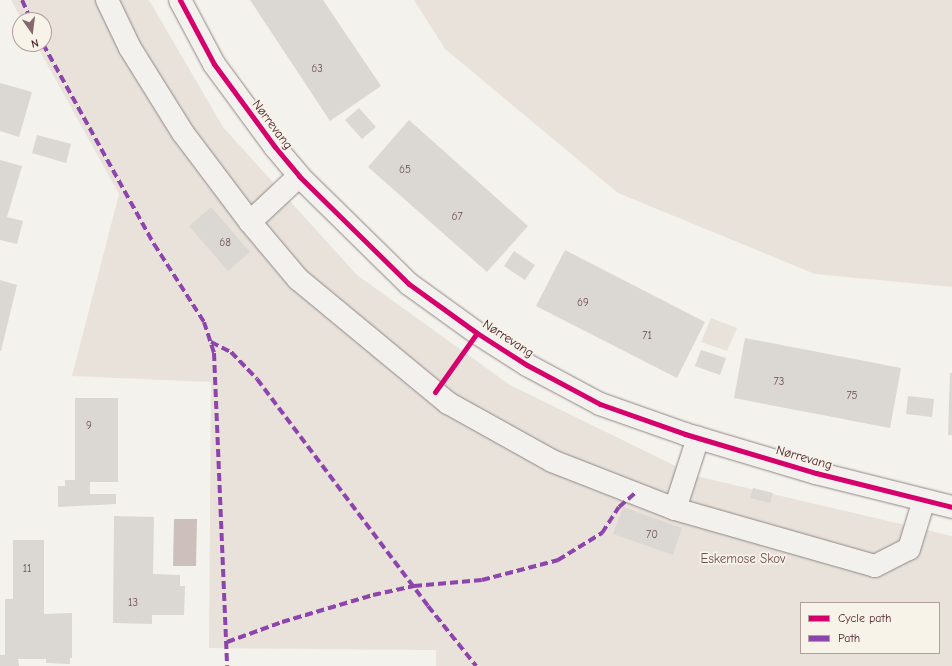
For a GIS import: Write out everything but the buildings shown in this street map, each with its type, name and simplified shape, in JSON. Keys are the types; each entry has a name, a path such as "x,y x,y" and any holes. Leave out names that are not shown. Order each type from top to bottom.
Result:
{"street":[{"path":"107,0 130,48 183,133 250,222 298,279 448,403 552,461 675,509 875,566 909,549 924,500"},
{"name":"Nørrevang","path":"180,0 214,64 274,148 299,176 409,284 477,333 528,365 600,404 698,438 816,473 952,507"},
{"path":"250,222 299,176"},
{"path":"675,509 698,438"}],"green space":[{"name":"Eskemose Skov","path":"11,0 149,0 223,127 357,275 510,385 696,476 952,536 952,666 436,666 436,650 209,648 211,382 72,376 119,194 40,52 52,52 52,12 18,12"},
{"path":"414,0 952,0 952,287 815,274 618,193 445,49"},
{"path":"711,318 737,328 727,351 701,342"}],"shaded area":[{"path":"174,519 197,519 196,566 173,566"}],"marked path":[{"path":"22,0 27,12"},
{"path":"47,52 154,244 204,322 214,353 227,666"},
{"path":"211,342 231,352 257,379 428,606 476,666"},
{"path":"227,642 282,622 373,595 414,586 482,580 558,560 602,533 619,507 635,493"}],"cycle path":[{"path":"180,0 214,64 275,147 299,176 409,284 477,333 527,365 600,404 685,434 816,473 952,507"},
{"path":"435,392 477,333"}]}
